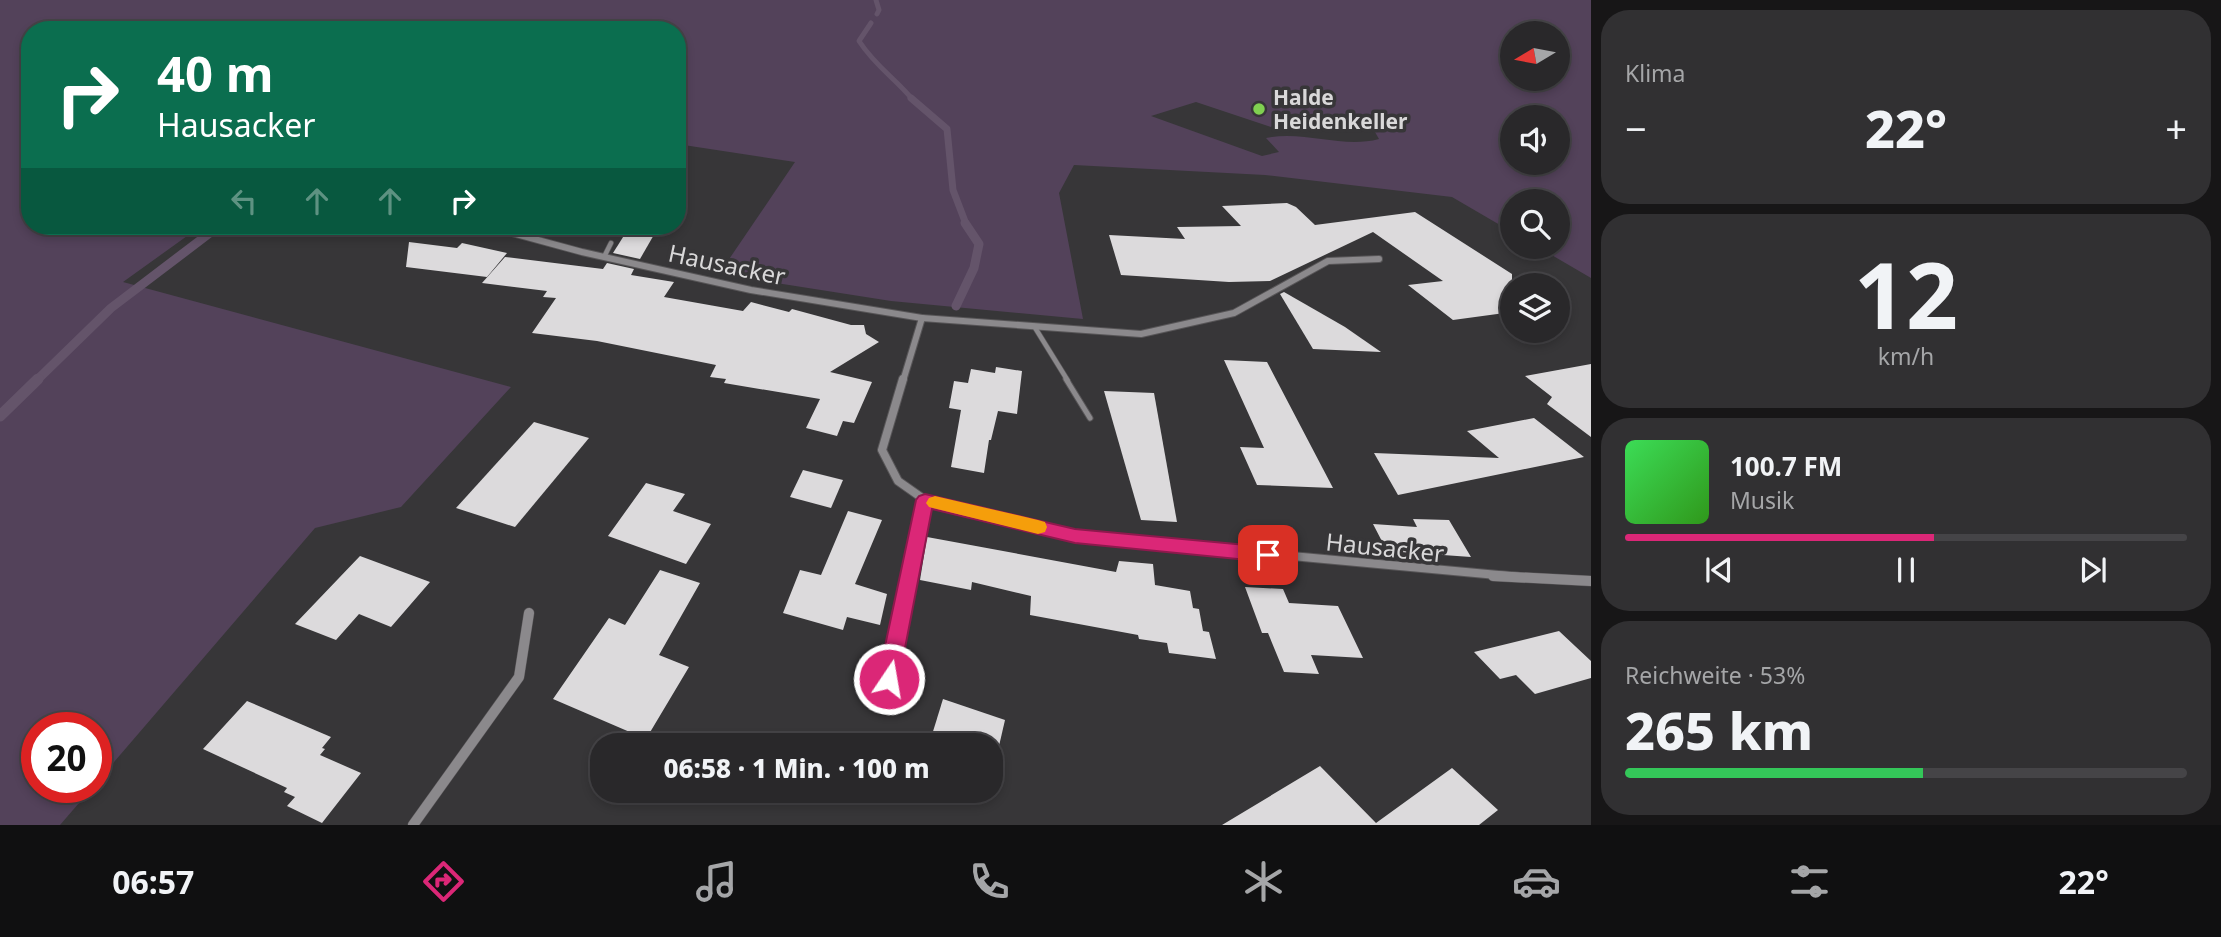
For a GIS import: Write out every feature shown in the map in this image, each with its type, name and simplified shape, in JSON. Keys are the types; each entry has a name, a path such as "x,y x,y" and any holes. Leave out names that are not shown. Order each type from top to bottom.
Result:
{"street":[{"name":"Hausacker","path":"520,235 604,257 805,300 922,318 1142,334 1234,313 1328,261 1378,259"},
{"name":"Hausacker","path":"922,318 882,450 898,481 925,500 1075,536 1485,576 1591,581"},
{"path":"413,825 519,677 529,613"}],"lane":[{"path":"604,257 611,243"},
{"path":"1034,326 1090,418"},
{"path":"884,704 925,500"}],"shaded area":[{"path":"0,0 1591,0 1591,278 1559,259 1570,259 1570,189 1500,189 1500,225 1452,197 1265,175 1074,165 1059,193 1083,319 891,301 719,274 795,162 686,145 686,21 21,21 21,235 188,235 123,282 511,387 401,507 315,528 112,764 112,712 21,712 21,803 79,803 60,825 0,825","holes":["1196,102 1271,127 1285,114 1368,120 1379,139 1351,142 1295,136 1266,138 1279,152 1262,156 1151,116"]}],"building":[{"path":"1287,203 1296,207 1315,225 1415,212 1510,273 1500,273 1500,314 1453,320 1408,285 1443,281 1373,232 1270,281 1229,282 1121,275 1109,235 1185,239 1177,227 1241,226 1222,206"},
{"path":"624,235 654,235 640,259 613,253"},
{"path":"409,242 457,248 462,243 507,253 487,277 406,267"},
{"path":"505,257 603,269 607,263 634,269 631,275 674,282 664,297 743,311 751,302 789,312 792,309 851,325 864,325 866,334 879,342 830,372 872,382 854,423 843,421 837,436 806,428 820,399 724,383 726,379 710,377 716,365 597,341 532,333 556,298 543,297 547,291 482,283"},
{"path":"1284,292 1345,327 1381,352 1313,349 1280,294"},
{"path":"1224,360 1267,362 1333,488 1257,485 1240,447 1264,448"},
{"path":"1591,364 1591,437 1547,404 1552,397 1525,376"},
{"path":"996,367 1022,371 1017,414 998,411 989,440 984,473 951,467 961,410 949,408 954,381 968,383 971,369 995,373"},
{"path":"1104,391 1154,393 1177,522 1141,520"},
{"path":"1534,418 1584,457 1398,495 1374,453 1499,458 1467,431"},
{"path":"534,422 589,438 515,527 456,508"},
{"path":"803,470 843,480 831,508 790,497"},
{"path":"646,483 685,494 673,511 711,524 686,564 608,536"},
{"path":"848,511 882,520 855,584 887,594 880,625 847,617 843,630 783,613 800,570 821,575"},
{"path":"1413,519 1449,520 1471,557 1387,551 1373,524 1417,527"},
{"path":"927,537 1116,572 1119,561 1153,564 1155,585 1190,591 1193,608 1199,609 1203,631 1209,632 1216,659 1169,653 1167,643 1139,639 1138,635 1030,615 1031,596 972,582 971,590 920,580"},
{"path":"360,556 430,582 391,627 359,614 336,640 295,624"},
{"path":"660,570 700,583 659,655 689,667 650,733 632,733 553,699 609,618 625,625"},
{"path":"1245,587 1283,589 1289,603 1338,606 1363,658 1311,655 1319,674 1284,672 1268,633 1262,633"},
{"path":"1559,631 1591,661 1591,678 1535,694 1516,675 1500,679 1474,652"},
{"path":"943,699 1005,720 1002,733 933,733"},
{"path":"247,701 331,737 320,755 361,773 322,823 287,806 295,797 284,792 287,788 203,749"},
{"path":"1320,766 1376,823 1452,768 1498,810 1479,825 1222,825"}],"waterway":[{"path":"876,0 879,10 877,14"},
{"path":"871,23 859,41 912,99"},
{"path":"912,99 947,129 953,190 966,224"},
{"path":"956,306 974,268 979,244 965,223"},
{"path":"36,381 111,308 207,235"},
{"path":"0,416 38,379"}],"slow traffic":[{"path":"935,503 1038,527"}],"place":[{"name":"Halde Heidenkeller","path":"1259,109"}],"route":[{"path":"889,679 925,500 1075,536 1268,555"}]}
